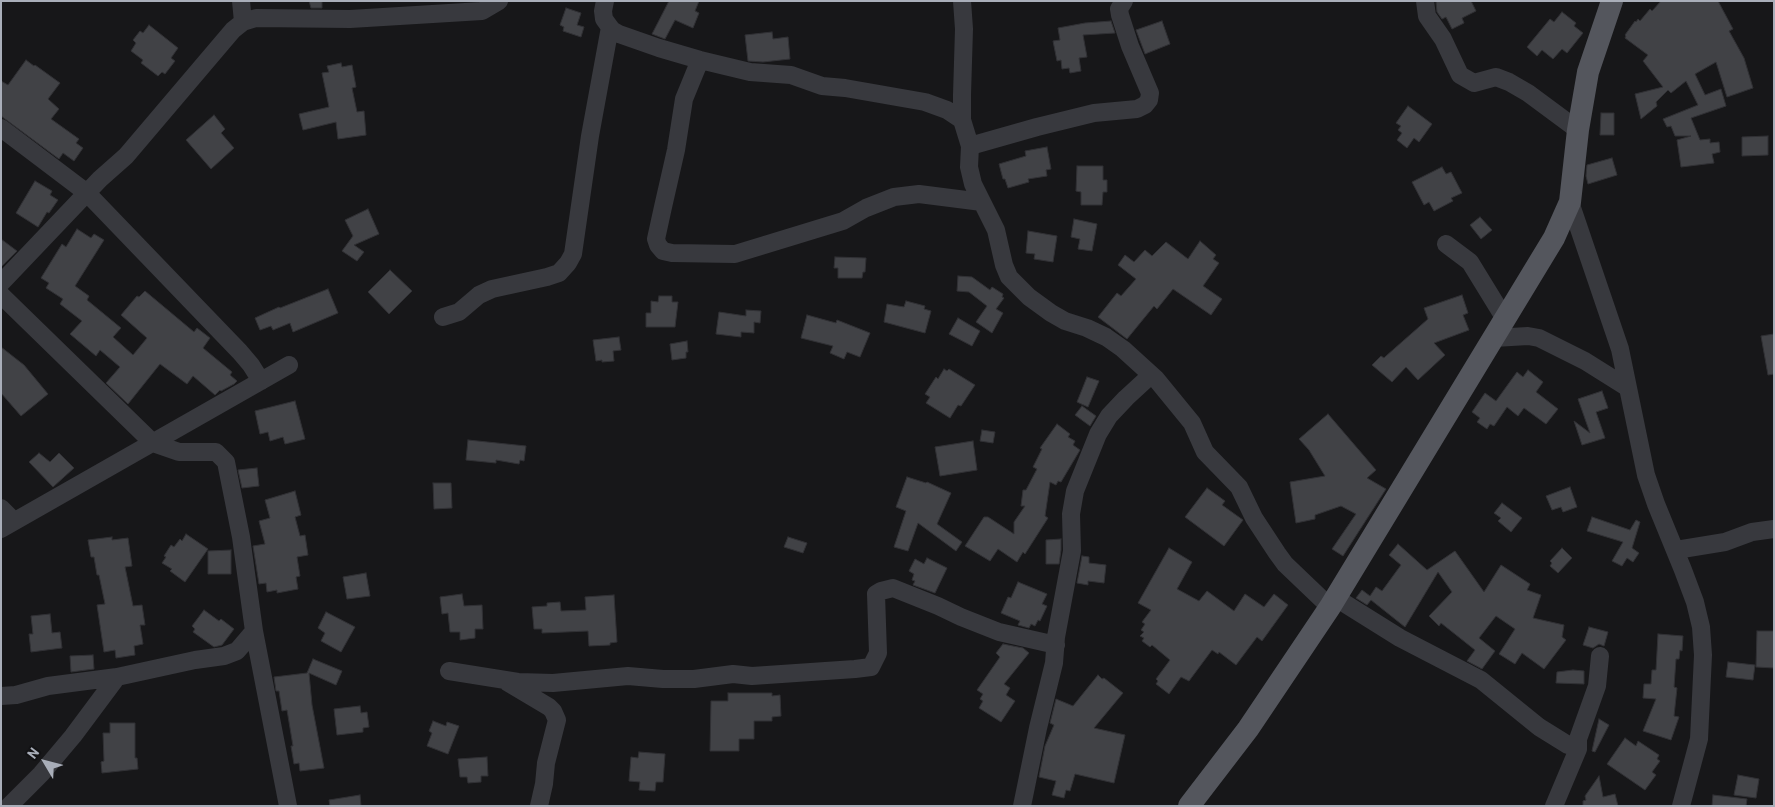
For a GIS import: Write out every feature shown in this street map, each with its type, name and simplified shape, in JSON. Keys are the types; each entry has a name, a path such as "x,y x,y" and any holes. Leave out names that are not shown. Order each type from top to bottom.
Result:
{"main road":[{"path":"1190,806 1248,729 1333,602 1554,238 1570,202 1578,130 1588,72 1612,1"}],"street":[{"path":"241,1 243,22"},
{"path":"1,283 87,193 126,156 233,30 243,22 256,18 350,19 482,11 499,1"},
{"path":"605,1 602,11 604,19 619,34 700,60 750,72 791,75 822,86 845,88 925,102 947,110 962,120"},
{"path":"962,1 964,29 962,120 970,146 969,167 973,184 996,230 1006,272 1017,286 1051,314 1106,337 1123,349 1151,374 1192,423 1205,452 1239,487 1254,518 1285,564 1333,602 1482,680 1539,727 1578,749"},
{"path":"970,146 1094,113 1137,110 1145,105 1149,100 1150,93 1130,46 1120,15 1119,9 1124,1"},
{"path":"1425,1 1427,16 1443,39 1460,75 1474,83 1496,77 1509,82 1528,93 1578,130"},
{"path":"443,318 459,312 479,295 492,288 547,277 559,273 568,263 573,254 590,136 610,27"},
{"path":"700,60 684,99 676,150 662,207 656,239 658,246 663,250 672,253 735,254 843,220 894,196 919,194 982,202"},
{"path":"1,128 87,193 240,352 261,381"},
{"path":"1570,202 1620,349 1646,475 1695,602 1701,627 1703,655 1699,739 1682,806"},
{"path":"1446,244 1470,262 1500,328 1539,338 1585,361 1628,388"},
{"path":"1,295 153,444 179,452 216,452 226,462 241,537 254,631 288,806"},
{"path":"1,508 8,525 289,365"},
{"path":"1022,806 1054,663 1072,551 1071,514 1080,477 1098,434 1109,416 1151,374"},
{"path":"1676,550 1725,542 1752,532 1774,530"},
{"path":"449,671 518,682 553,683 628,676 694,679 733,674 752,676 871,667 878,653 876,594 893,588 999,632 1056,645"},
{"path":"1,696 16,695 48,686 117,677 195,660 224,656 236,651 254,631"},
{"path":"1554,806 1578,749 1578,739 1597,686 1600,656"},
{"path":"9,806 41,774 73,736 117,677"},
{"path":"503,680 549,707 557,720 546,763 539,806"}],"building":[{"path":"309,1 322,1 322,8 311,8"},
{"path":"669,1 699,1 695,11 699,13 693,28 675,20 665,39 652,34"},
{"path":"1471,1 1476,11 1462,18 1464,23 1452,29 1446,17 1442,19 1437,12 1436,2"},
{"path":"1661,1 1718,1 1733,29 1729,31 1744,58 1753,88 1727,97 1716,62 1695,74 1705,95 1721,89 1726,106 1691,118 1700,140 1710,139 1710,143 1719,142 1720,152 1712,154 1714,163 1681,167 1677,140 1691,136 1675,136 1671,126 1667,127 1663,119 1698,105 1686,81 1671,93 1668,90 1656,102 1657,106 1641,119 1635,94 1663,87 1643,61 1648,55 1625,38 1625,35 1635,21 1638,19 1640,21 1650,9 1652,11"},
{"path":"566,8 581,13 577,25 584,27 581,37 563,31 564,27 560,25"},
{"path":"1562,12 1576,23 1574,26 1583,33 1567,53 1562,49 1553,59 1542,50 1537,56 1527,47 1550,19 1554,22"},
{"path":"1111,21 1115,33 1083,35 1087,57 1079,58 1081,71 1070,73 1069,68 1062,69 1061,60 1057,61 1053,41 1060,40 1058,28"},
{"path":"1162,21 1170,44 1145,54 1136,30"},
{"path":"149,25 178,48 171,58 175,61 165,74 162,72 158,76 141,63 143,60 131,51 136,43 133,40 140,31 143,33"},
{"path":"772,32 773,39 788,37 790,59 763,62 748,61 745,35"},
{"path":"26,60 60,83 48,99 59,109 51,119 79,139 76,143 83,148 74,161 63,153 59,159 1,116 1,81 8,85"},
{"path":"341,63 342,67 352,65 356,87 352,88 357,112 364,111 366,135 338,139 336,122 303,130 299,114 329,107 322,73 329,72 327,66"},
{"path":"1408,106 1432,124 1419,142 1414,138 1407,148 1397,140 1402,133 1398,130 1401,126 1396,123"},
{"path":"1601,113 1614,113 1614,135 1600,135"},
{"path":"214,115 225,129 221,133 234,148 211,169 186,140"},
{"path":"1768,136 1768,155 1742,156 1742,137"},
{"path":"1047,147 1051,169 1046,170 1047,176 1028,179 1029,182 1008,188 1005,179 1003,179 999,164 1026,156 1025,151"},
{"path":"1612,158 1617,175 1588,184 1586,176 1587,165"},
{"path":"1077,166 1103,166 1103,180 1107,180 1107,192 1103,192 1102,205 1081,205 1081,192 1076,191"},
{"path":"1442,167 1446,174 1451,172 1462,193 1451,198 1453,201 1434,211 1429,202 1424,205 1412,182"},
{"path":"35,181 52,191 50,195 58,200 49,213 47,212 38,227 16,213"},
{"path":"368,209 379,234 354,245 364,252 357,261 342,251 353,236 345,220"},
{"path":"1480,217 1492,230 1481,239 1470,225"},
{"path":"1074,219 1097,224 1092,251 1078,249 1080,239 1071,237"},
{"path":"77,229 91,238 94,234 104,240 75,286 89,296 87,300 121,328 113,337 133,355 147,338 121,315 137,296 139,297 145,291 194,332 197,328 210,338 203,348 232,372 230,375 237,381 220,390 215,395 193,376 187,384 160,364 128,404 106,383 120,367 100,350 96,356 70,334 82,321 60,304 63,299 46,288 49,283 41,278 62,244 66,247"},
{"path":"1028,231 1057,236 1053,262 1034,259 1035,254 1026,253"},
{"path":"1,239 17,251 1,267"},
{"path":"1200,241 1216,255 1213,259 1219,263 1203,286 1222,299 1211,315 1173,289 1157,309 1154,306 1127,339 1098,317 1117,293 1121,296 1136,279 1118,265 1125,255 1134,262 1145,250 1152,256 1166,242 1188,259"},
{"path":"835,257 866,258 865,272 863,272 862,278 838,278 838,268 834,268"},
{"path":"390,270 412,291 389,314 368,292"},
{"path":"958,276 972,277 990,290 992,287 1003,294 1002,297 1004,298 996,309 1003,313 992,333 976,322 987,306 969,292 957,291"},
{"path":"328,289 338,313 293,332 290,323 273,330 271,326 260,330 255,318"},
{"path":"1462,295 1468,313 1463,315 1469,330 1434,343 1445,355 1418,380 1406,367 1392,382 1372,365 1381,356 1384,358 1428,319 1424,308"},
{"path":"659,296 672,296 672,302 678,302 675,327 646,327 646,313 651,313 651,301 658,302"},
{"path":"906,301 925,306 924,309 931,311 925,333 884,322 887,304 904,307"},
{"path":"746,310 761,311 760,323 754,322 754,333 741,332 741,337 716,334 719,312 746,316"},
{"path":"807,315 836,323 837,320 870,333 860,357 847,352 844,359 830,353 833,346 801,338"},
{"path":"958,318 980,331 972,346 949,334"},
{"path":"1774,334 1774,374 1768,375 1761,336"},
{"path":"619,337 621,350 613,351 614,361 596,361 593,340"},
{"path":"687,341 688,352 686,352 686,358 672,360 670,344"},
{"path":"1,347 24,365 48,394 21,416 1,393"},
{"path":"944,369 947,371 949,369 975,385 961,406 958,405 950,418 926,403 930,397 925,394 936,377 938,379"},
{"path":"1528,370 1543,382 1536,392 1558,409 1546,424 1524,408 1518,416 1507,407 1494,426 1490,424 1487,429 1477,422 1480,418 1472,412 1485,393 1496,401 1517,372 1523,377"},
{"path":"1087,377 1099,381 1088,407 1077,402"},
{"path":"1602,391 1608,408 1596,412 1605,438 1582,445 1574,421 1590,433 1578,399"},
{"path":"295,401 305,439 285,444 283,437 270,441 268,432 260,434 255,411"},
{"path":"1082,406 1096,416 1090,426 1075,415"},
{"path":"1328,414 1376,470 1367,478 1386,489 1343,556 1332,549 1356,514 1341,506 1315,515 1315,519 1296,523 1290,482 1325,476 1309,450 1299,439"},
{"path":"1057,424 1070,434 1068,437 1075,441 1073,445 1080,450 1061,482 1058,481 1056,485 1050,482 1045,516 1048,518 1025,554 1023,552 1017,562 998,549 990,561 965,546 984,517 988,517 1014,534 1014,522 1025,506 1021,506 1023,490 1026,490 1037,469 1033,467 1042,449 1040,448"},
{"path":"982,430 995,432 993,443 980,441"},
{"path":"468,440 526,446 524,461 520,460 519,464 496,460 496,463 466,460"},
{"path":"973,441 977,470 940,476 935,447"},
{"path":"39,453 50,462 59,453 74,468 53,487 29,462"},
{"path":"257,468 259,486 242,488 238,470"},
{"path":"907,477 927,482 951,493 937,524 962,542 956,551 918,523 908,551 894,547 906,511 896,507"},
{"path":"433,483 451,483 452,508 434,509"},
{"path":"1570,487 1577,507 1563,512 1561,507 1552,510 1546,496"},
{"path":"1207,488 1225,501 1222,505 1243,520 1224,546 1185,517"},
{"path":"295,491 301,515 295,517 300,536 305,535 308,555 297,557 300,576 296,577 298,589 277,593 277,590 267,592 266,583 259,584 253,546 265,544 259,521 270,518 265,500"},
{"path":"1502,503 1522,518 1511,532 1498,521 1501,518 1494,513"},
{"path":"1592,517 1630,530 1636,520 1640,522 1632,548 1639,553 1633,562 1627,558 1622,566 1612,561 1623,542 1587,531"},
{"path":"186,534 208,549 185,582 170,571 172,569 162,563 171,545 174,547 180,539 182,541"},
{"path":"112,537 112,540 128,538 132,566 125,567 133,606 142,605 145,625 140,625 143,644 134,646 135,655 116,658 115,650 104,652 97,605 105,604 99,575 97,575 94,557 91,557 88,540"},
{"path":"788,537 807,543 803,553 784,547"},
{"path":"1061,539 1059,564 1046,564 1046,540"},
{"path":"1398,544 1427,570 1455,551 1484,592 1501,565 1530,584 1527,590 1541,595 1533,618 1564,625 1562,637 1566,640 1544,669 1522,653 1515,664 1499,654 1515,629 1496,616 1479,638 1495,651 1482,669 1467,661 1475,650 1441,623 1439,626 1429,616 1452,592 1438,572 1405,627 1371,600 1367,605 1356,598 1362,590 1370,596 1376,587 1382,591 1401,565 1389,555"},
{"path":"1169,548 1192,562 1177,589 1199,601 1207,591 1234,611 1245,594 1264,607 1274,594 1288,605 1262,641 1257,637 1236,665 1219,652 1218,654 1212,650 1189,681 1181,677 1169,694 1156,684 1158,681 1156,679 1170,660 1152,645 1150,647 1142,641 1144,638 1140,636 1144,632 1141,630 1145,624 1142,622 1151,610 1138,603"},
{"path":"1562,548 1572,558 1558,573 1550,566 1552,563 1550,561"},
{"path":"231,550 231,574 208,574 208,551"},
{"path":"1082,556 1089,557 1089,563 1106,565 1104,583 1088,581 1088,585 1077,583"},
{"path":"927,558 947,568 935,593 913,585 915,581 912,580 914,574 909,571 915,559 924,564"},
{"path":"366,573 370,596 347,599 343,577"},
{"path":"1018,582 1047,594 1042,604 1047,606 1040,621 1038,620 1035,626 1031,624 1029,628 1018,625 1020,621 1001,613 1008,597 1011,598"},
{"path":"462,594 464,606 482,605 483,629 475,629 475,638 460,640 460,632 450,632 448,613 442,614 440,597"},
{"path":"614,595 617,642 610,643 610,645 589,646 588,631 542,633 542,629 534,629 532,607 547,606 547,603 560,602 561,611 586,610 585,597"},
{"path":"204,610 234,629 222,645 214,647 193,632 195,629 192,626"},
{"path":"326,612 355,627 341,652 321,641 325,633 318,628"},
{"path":"50,614 52,633 60,632 62,648 31,652 29,634 33,634 31,616"},
{"path":"1589,627 1608,632 1604,646 1599,644 1593,648 1583,645"},
{"path":"1757,631 1774,631 1774,668 1756,667"},
{"path":"1658,634 1683,636 1682,651 1680,650 1679,659 1676,659 1674,687 1677,688 1674,716 1679,717 1671,740 1643,731 1656,699 1643,698 1644,684 1651,684 1652,670 1656,670"},
{"path":"1003,644 1023,648 1029,653 1004,684 1010,688 1006,695 1015,701 1001,722 979,708 983,701 980,699 983,694 977,690 1000,657 996,653"},
{"path":"93,655 94,669 71,672 70,656"},
{"path":"313,659 342,671 336,685 309,673 312,705 324,768 300,771 299,763 294,764 287,710 282,711 279,691 276,691 274,677 307,673"},
{"path":"1728,662 1755,665 1753,680 1726,677"},
{"path":"1584,671 1584,684 1556,683 1557,672"},
{"path":"1098,675 1123,693 1094,728 1125,735 1114,783 1075,774 1070,791 1066,790 1064,798 1052,795 1056,781 1039,777 1045,746 1054,725 1050,723 1056,699 1073,706"},
{"path":"728,693 772,693 772,696 780,695 781,716 772,717 772,721 754,721 754,739 739,739 739,751 710,751 711,701 728,701"},
{"path":"360,706 361,713 367,712 369,727 363,728 363,732 337,735 334,709"},
{"path":"1599,719 1609,725 1595,752 1592,751"},
{"path":"433,721 446,726 447,722 459,726 448,754 427,746 432,733 429,731"},
{"path":"110,723 135,723 135,758 137,758 138,769 102,773 101,762 104,761 103,733 110,733"},
{"path":"1625,738 1636,746 1638,741 1659,755 1657,759 1660,761 1652,772 1656,775 1645,790 1607,764"},
{"path":"639,752 665,754 663,782 656,782 655,791 639,790 640,782 629,781 631,757 638,758"},
{"path":"487,757 488,776 481,776 481,782 468,783 467,777 460,777 458,759"},
{"path":"1738,775 1759,779 1756,798 1734,795"},
{"path":"1599,776 1603,797 1615,794 1618,806 1583,806 1583,801 1586,800 1585,796"},
{"path":"360,795 361,806 330,806 329,800"},
{"path":"1713,795 1747,799 1746,806 1712,806"}]}
